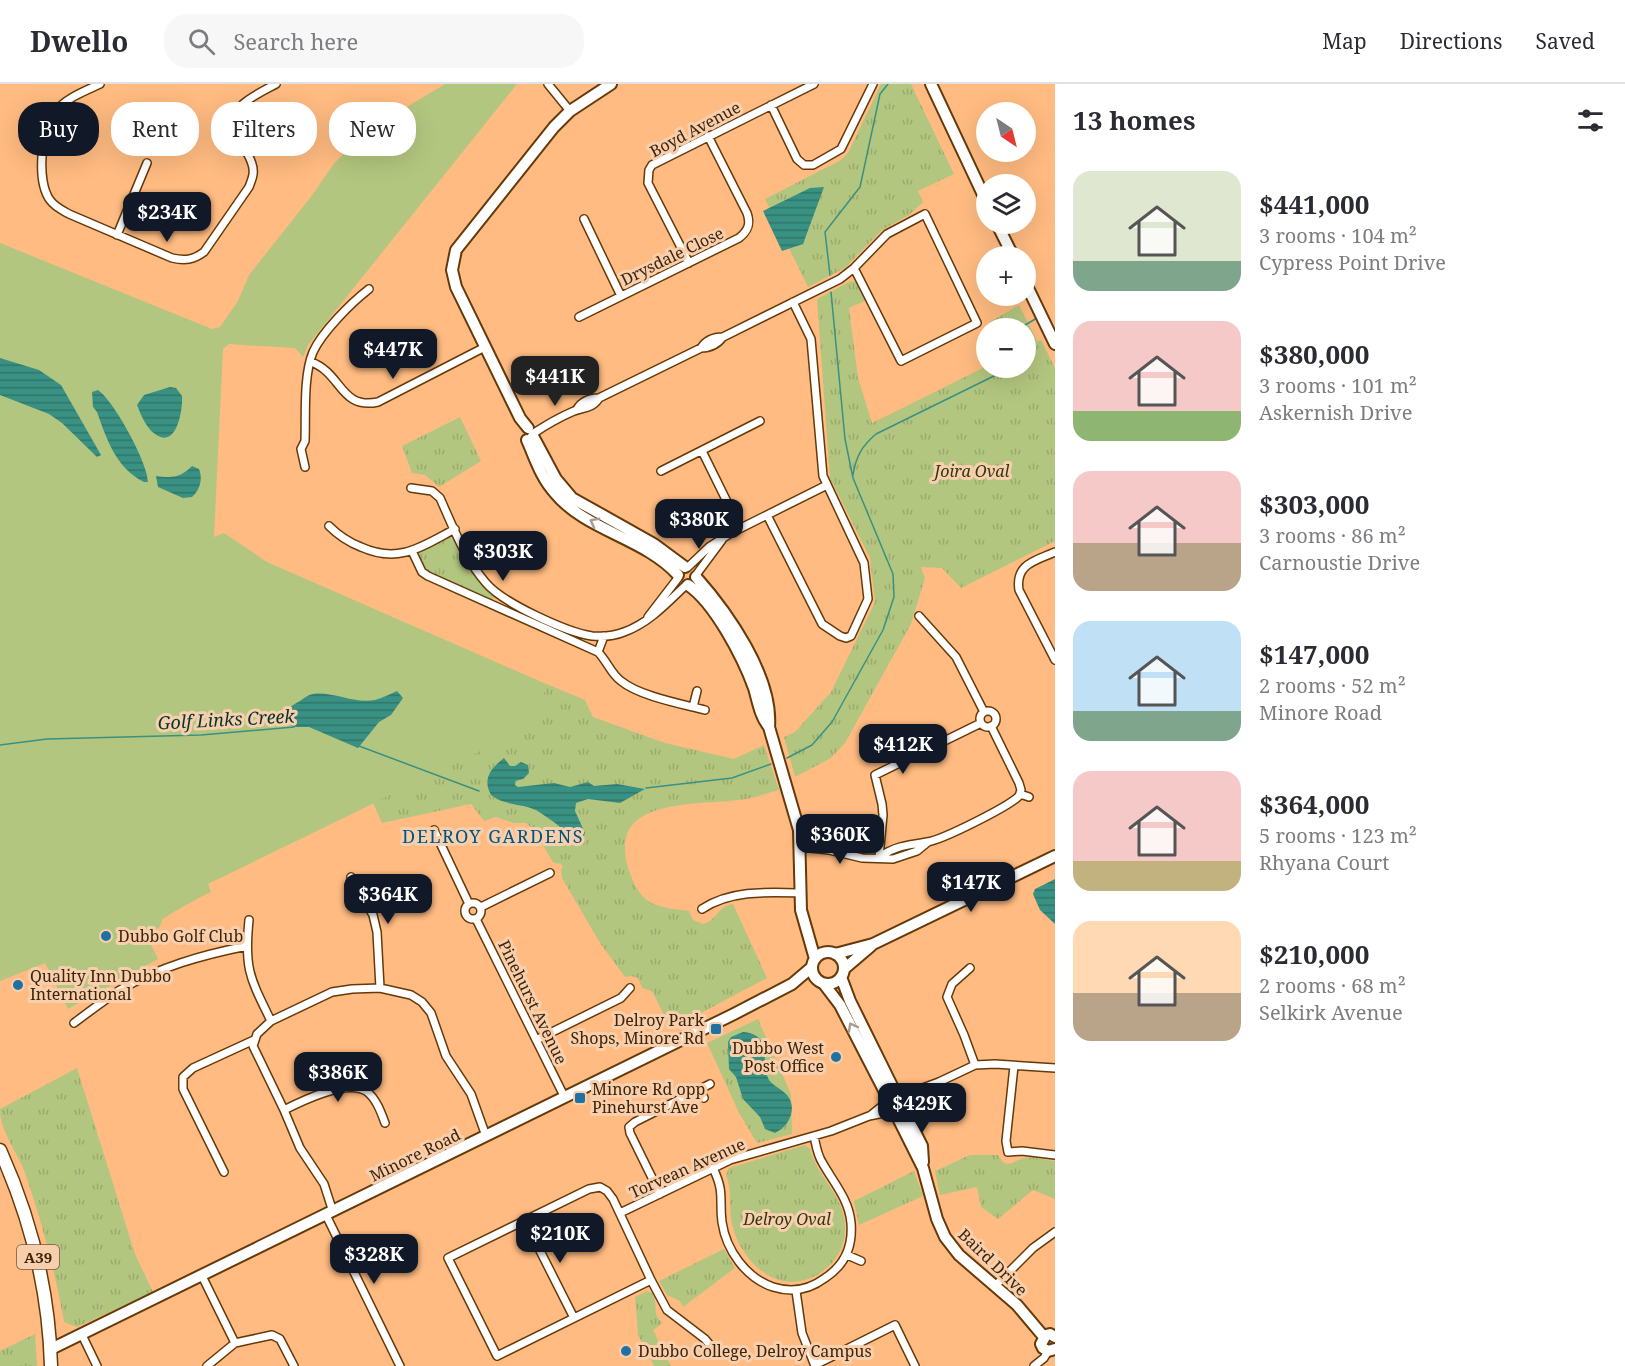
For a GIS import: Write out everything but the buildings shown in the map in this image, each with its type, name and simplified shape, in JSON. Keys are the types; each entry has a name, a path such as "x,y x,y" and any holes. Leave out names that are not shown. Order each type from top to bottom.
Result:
{"highway":[{"name":"A39","path":"0,1150 18,1194 37,1254 48,1315 51,1366"}],"street":[{"path":"100,84 68,101 57,109 49,120 45,133 42,177 44,189 50,200 59,208 117,235 172,258 185,261 204,252 249,187 254,176 253,165 237,138 234,127 236,114 243,104 276,84"},
{"path":"548,84 570,111"},
{"path":"611,84 570,111 541,142 456,250 452,270 456,287 529,433 543,477 560,499 577,512 650,552 687,576 722,624 740,655 763,719 770,727 799,830 801,910 807,928 815,977 821,982 834,983 873,944"},
{"name":"Boyd Avenue","path":"689,263 648,183 649,170 657,161 814,84"},
{"path":"771,105 797,159 804,165 813,165 841,149 873,84"},
{"path":"931,84 976,180"},
{"name":"Drysdale Close","path":"579,317 739,238 747,231 749,223 747,213 708,136"},
{"path":"117,235 147,163"},
{"path":"529,433 577,410 584,410 595,404 599,398 701,348 708,348 719,343 723,337 840,279 887,234 925,214 977,323 901,361 854,268"},
{"path":"584,219 621,296"},
{"path":"305,467 300,449 305,441 311,362 319,342 352,303 369,289"},
{"path":"766,515 822,624 840,636 849,637 866,605 868,592 865,570 861,556 826,485 821,466 811,339 793,302"},
{"path":"1036,305 1055,344"},
{"path":"311,362 327,371 350,398 358,403 368,404 378,402 485,347"},
{"path":"661,471 760,421"},
{"path":"702,451 740,528"},
{"path":"411,488 432,491 440,498 479,575 500,596 578,633 604,636 625,632 658,612 709,547 740,528 826,485"},
{"path":"329,526 344,540 383,555 398,555 412,551 454,529"},
{"path":"687,576 723,538"},
{"path":"412,551 422,572 428,576 597,652 616,676 628,686 705,710"},
{"path":"1055,552 1026,566 1019,573 1018,581 1019,590 1055,660"},
{"path":"919,616 956,657 984,712"},
{"path":"597,652 604,636"},
{"path":"693,707 697,691"},
{"path":"989,711 995,716 996,721 991,726 987,727 981,723 980,717 984,712 989,711"},
{"path":"879,857 883,815 875,775 981,723"},
{"path":"801,847 829,850 862,858 879,857 891,849 915,842 928,842 951,833 1016,799 1020,794 1019,783 991,726"},
{"path":"1020,794 1029,797"},
{"path":"434,830 469,904"},
{"path":"813,963 831,953 873,944 1055,856"},
{"path":"481,907 550,873"},
{"path":"351,877 373,915 377,932 380,988"},
{"path":"702,909 715,901 759,892 800,893"},
{"path":"475,903 481,907 481,914 477,919 466,915 465,910 469,904 475,903"},
{"name":"Pinehurst Avenue","path":"477,919 565,1098"},
{"path":"249,920 247,946 251,980 271,1021"},
{"path":"807,928 831,953 842,960 843,973"},
{"path":"74,1023 119,991 151,974 186,960 247,946"},
{"name":"Minore Road","path":"51,1349 565,1098 792,984 813,963"},
{"path":"970,968 951,984 947,997 975,1065 1055,1068"},
{"name":"Baird Drive","path":"843,973 850,1001 896,1104"},
{"name":"Minore Road","path":"792,984 821,982"},
{"name":"Baird Drive","path":"821,982 840,1005 922,1146 923,1168 937,1219 945,1237 959,1255 996,1285 1049,1337"},
{"path":"400,1366 330,1213 324,1184 300,1148 253,1046 254,1040 262,1028 271,1021 332,993 380,988 411,995 431,1012 446,1056 471,1094 486,1136"},
{"path":"536,1040 621,998 630,988"},
{"path":"224,1172 183,1089 183,1077 193,1068 254,1040"},
{"name":"Torvean Avenue","path":"620,1213 744,1155 814,1136 869,1116 975,1065"},
{"path":"1014,1066 1006,1141 1008,1152 1022,1151 1055,1155"},
{"path":"660,1194 629,1127 710,1084"},
{"path":"284,1110 327,1091 358,1088 373,1098 385,1123"},
{"path":"699,1089 704,1098"},
{"path":"713,1168 722,1192 723,1228 739,1261 752,1276 762,1282 780,1289 796,1291 824,1280 837,1268 847,1255 851,1230 850,1214 839,1189 819,1156 814,1136"},
{"path":"651,1280 497,1356 448,1258 595,1188 607,1191 667,1310 705,1339 718,1355"},
{"path":"525,1221 573,1318"},
{"path":"996,1285 1033,1248 1055,1232"},
{"path":"847,1255 861,1261"},
{"path":"202,1276 236,1343"},
{"path":"796,1291 802,1333 815,1366 895,1325 915,1366"},
{"path":"82,1335 97,1366"},
{"path":"207,1366 236,1343 275,1335 282,1342 294,1366"},
{"path":"1034,1366 1053,1351 1042,1346 1049,1337"}],"green space":[{"name":"Dubbo Golf Club","path":"445,84 517,84 308,345 303,357 295,348 229,344 223,349 214,537 224,533 267,562 544,683 545,720 208,884 211,892 166,917 159,928 146,934 158,959 68,1009 45,963 0,981 0,243 212,329 220,327 238,301 249,275 341,156 416,156 415,102"},
{"path":"881,84 911,84 954,174 918,191 923,202 909,215 882,230 845,268 808,287 765,199 841,160 848,153"},
{"name":"Joira Oval","path":"851,281 856,282 867,300 849,308 858,378 872,423 976,371 976,378 1036,378 1036,339 1041,340 1055,368 1055,541 961,588 942,568 921,567 925,578 911,624 845,743 831,758 795,777 784,737 795,732 831,692 875,602 870,558 830,478 817,299"},
{"path":"1017,306 1020,306 1026,318 997,318"},
{"path":"460,417 481,461 439,487 425,475 412,473 402,446"},
{"path":"448,536 455,539 476,576 495,596 491,602 424,572 415,554"},
{"path":"544,683 585,700 593,717 665,743 734,759 764,745 779,790 744,799 697,803 655,811 639,819 628,832 625,850 631,876 636,886 646,900 653,904 689,911 693,920 703,924 712,920 723,908 733,904 767,978 671,1029 652,991 642,988 638,978 625,977 600,943 562,878 561,869 563,867 560,863 553,862 533,829 526,823 514,823 496,817 484,821 471,804 382,823 373,803 544,720"},
{"path":"758,1019 791,1094 792,1134 757,1143 739,1113 707,1043"},
{"path":"77,1068 135,1254 153,1292 77,1327 64,1322 37,1210 22,1165 3,1126 0,1109"},
{"name":"Delroy Oval","path":"805,1145 810,1149 818,1169 841,1206 845,1234 839,1253 826,1269 805,1280 791,1282 764,1273 744,1252 732,1224 726,1175 729,1168"},
{"path":"970,1155 998,1155 1007,1164 1028,1158 1055,1161 1055,1199 1033,1190 998,1219 981,1207 977,1187 940,1195 935,1171"},
{"path":"914,1171 923,1196 859,1225 854,1201"},
{"path":"724,1249 735,1268 683,1307 680,1301 667,1295 659,1281"},
{"path":"647,1291 654,1297 657,1316 663,1323 653,1330 671,1366 654,1366 638,1335 635,1297"},
{"path":"35,1334 37,1366 0,1366 0,1351"}],"water":[{"path":"824,187 803,244 782,251 763,211 810,188"},
{"path":"0,358 39,370 61,385 101,455 97,457 62,423 49,414 0,395"},
{"path":"170,387 176,388 182,396 180,418 169,437 163,437 155,434 149,428 137,405 144,395"},
{"path":"98,390 113,406 129,433 147,473 148,482 144,482 126,469 114,452 93,407 92,392"},
{"path":"192,466 199,469 201,480 199,488 192,497 183,498 158,487 156,476 176,476"},
{"path":"397,691 403,698 391,715 379,722 358,748 309,727 293,727 284,715 291,706 313,694 328,694 367,701"},
{"path":"504,758 510,766 521,762 528,765 529,773 523,779 515,781 518,787 554,783 570,787 588,782 594,786 617,784 645,789 620,803 588,799 576,803 575,811 585,833 581,844 571,839 557,825 536,810 496,799 491,795 487,784 489,774"},
{"path":"1055,879 1055,924 1040,910 1033,894 1035,889"},
{"path":"743,1032 753,1034 763,1044 766,1073 769,1080 785,1093 792,1106 788,1122 775,1133 765,1129 760,1117 743,1099 736,1077 729,1069 728,1042 731,1037"}],"waterway":[{"path":"830,275 825,232 860,187 880,94 888,84"},
{"path":"787,758 812,745 832,722 883,630 894,597 893,574 853,478 845,439 831,292"},
{"path":"853,475 860,452 876,434 990,378"},
{"name":"Golf Links Creek","path":"0,745 47,739 201,735 294,727"},
{"name":"Golf Links Creek","path":"359,746 479,791"},
{"name":"Golf Links Creek","path":"646,788 732,778 771,764"}],"place":[{"name":"Dubbo Golf Club","path":"106,936"},
{"name":"Quality Inn Dubbo International","path":"18,985"},
{"name":"Delroy Park Shops, Minore Rd","path":"716,1029"},
{"name":"Dubbo West Post Office","path":"836,1057"},
{"name":"Minore Rd opp Pinehurst Ave","path":"580,1098"},
{"name":"Dubbo College, Delroy Campus","path":"626,1351"}],"district":[{"name":"DELROY GARDENS","path":"493,836"}]}
